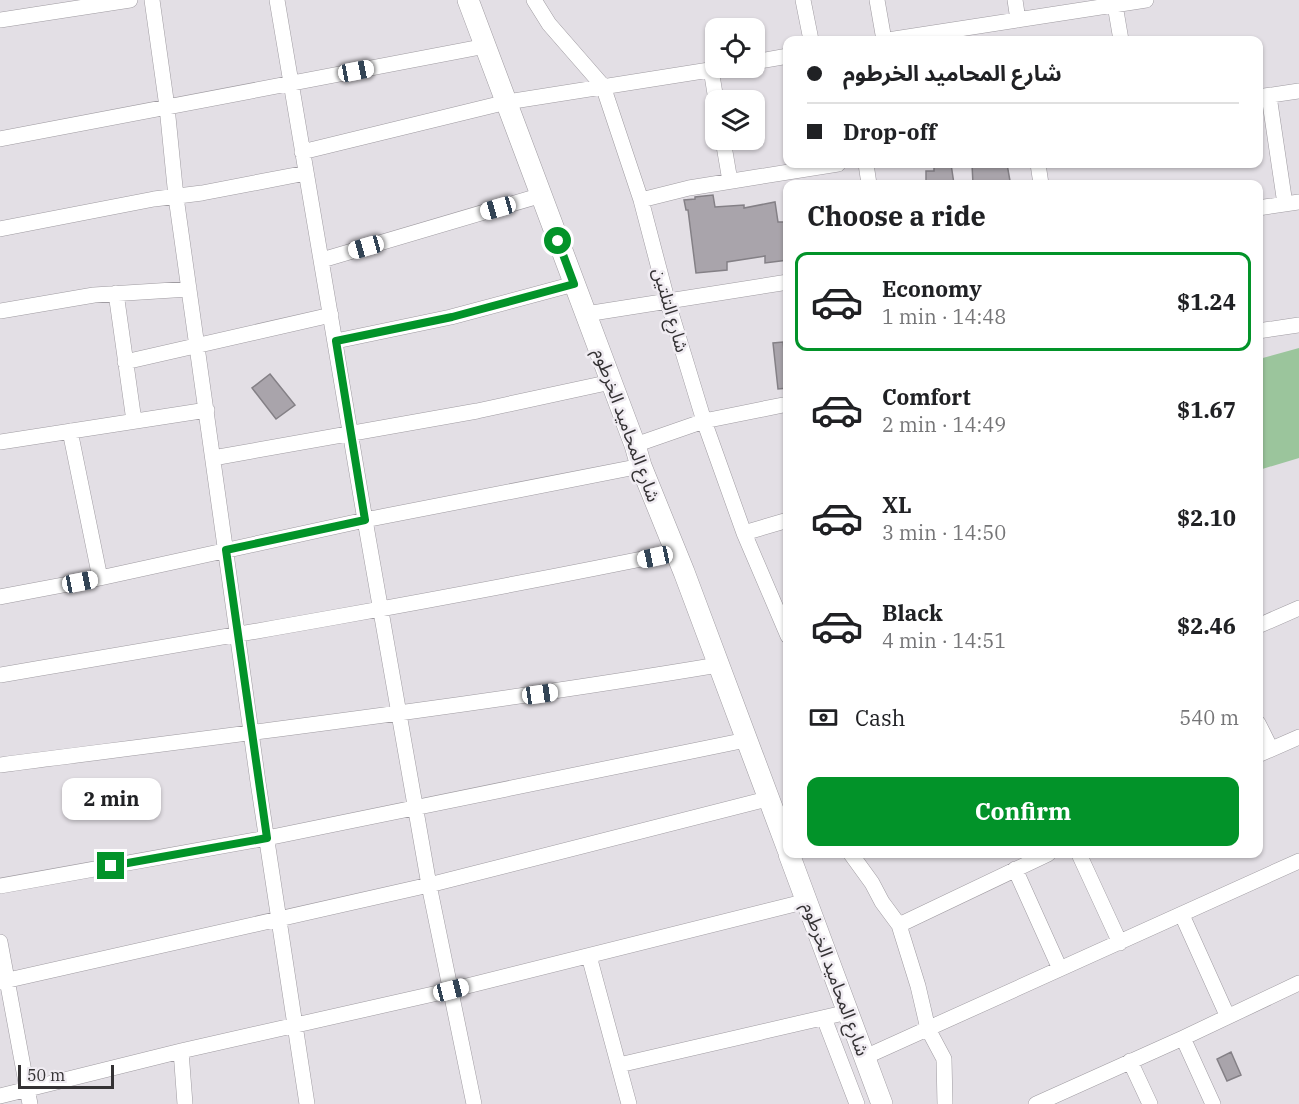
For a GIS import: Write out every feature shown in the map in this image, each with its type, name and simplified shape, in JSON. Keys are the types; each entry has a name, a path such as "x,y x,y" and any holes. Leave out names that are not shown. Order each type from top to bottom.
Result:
{"street":[{"path":"0,20 130,0"},
{"path":"152,0 167,107 176,197 251,733 307,1104"},
{"path":"277,0 429,885 474,1104"},
{"name":"شارع المحاميد الخرطوم","path":"468,0 641,466 676,552 767,799 783,834"},
{"name":"شارع التلتين","path":"534,0 549,24 603,86 641,200 668,303 704,421 744,533 783,624"},
{"path":"803,0 810,36"},
{"path":"877,0 885,36"},
{"path":"1015,0 1018,20"},
{"path":"924,36 1146,0"},
{"path":"1116,5 1120,36"},
{"path":"0,139 486,46"},
{"path":"765,60 783,57"},
{"path":"302,152 507,102 705,70"},
{"path":"1263,207 1292,203 1264,96 1299,91"},
{"path":"725,150 730,181"},
{"path":"641,200 730,181 812,168"},
{"path":"805,169 806,180"},
{"path":"0,229 306,173"},
{"path":"322,260 542,195"},
{"path":"586,314 668,303 783,283"},
{"path":"336,341 452,317 574,284"},
{"path":"0,311 116,293 189,289"},
{"path":"116,293 134,421"},
{"path":"125,362 331,315"},
{"path":"1263,330 1299,325"},
{"path":"213,458 477,411 611,382"},
{"path":"635,445 704,421 783,405"},
{"path":"0,442 207,410"},
{"path":"70,431 100,578"},
{"path":"1,594 100,578 365,520 641,466"},
{"path":"744,533 783,521"},
{"path":"0,675 381,610 528,583 676,552"},
{"path":"1263,624 1299,608"},
{"path":"0,765 399,714 563,691 718,665"},
{"path":"1265,752 1299,737"},
{"path":"0,886 267,838 746,740"},
{"path":"4,981 429,885 767,799"},
{"name":"شارع المحاميد الخرطوم","path":"792,858 865,1057 875,1102"},
{"path":"854,858 899,925 918,986 928,1029 944,1059 945,1104"},
{"path":"899,925 1039,858"},
{"path":"1081,858 1120,943"},
{"path":"865,1057 1299,861"},
{"path":"1015,869 1060,969"},
{"path":"0,1096 29,1096 181,1052 451,990 807,901"},
{"path":"1182,915 1227,1016"},
{"path":"0,942 4,981 29,1096"},
{"path":"589,956 629,1104"},
{"path":"1036,1104 1184,1038 1299,983"},
{"path":"619,1065 848,1012"},
{"path":"824,1018 857,1104"},
{"path":"1184,1038 1214,1104"},
{"path":"181,1052 185,1104"},
{"path":"1130,1061 1150,1104"}],"green space":[{"path":"1299,348 1299,458 1263,469 1263,358"}],"building":[{"path":"934,168 952,168 953,180 926,180 926,171 934,171"},
{"path":"972,168 1008,168 1010,180 973,180"},
{"path":"713,195 715,207 744,205 744,208 775,202 778,222 783,222 783,261 765,263 765,256 727,262 727,270 696,273 688,210 686,210 684,200 695,199 695,197"},
{"path":"783,342 783,388 778,389 773,343"},
{"path":"270,374 295,405 276,419 252,388"},
{"path":"1231,1052 1241,1075 1227,1081 1217,1059"}],"route":[{"path":"111,866 267,838 226,550 365,520 336,341 452,317 574,284 558,241"}]}
